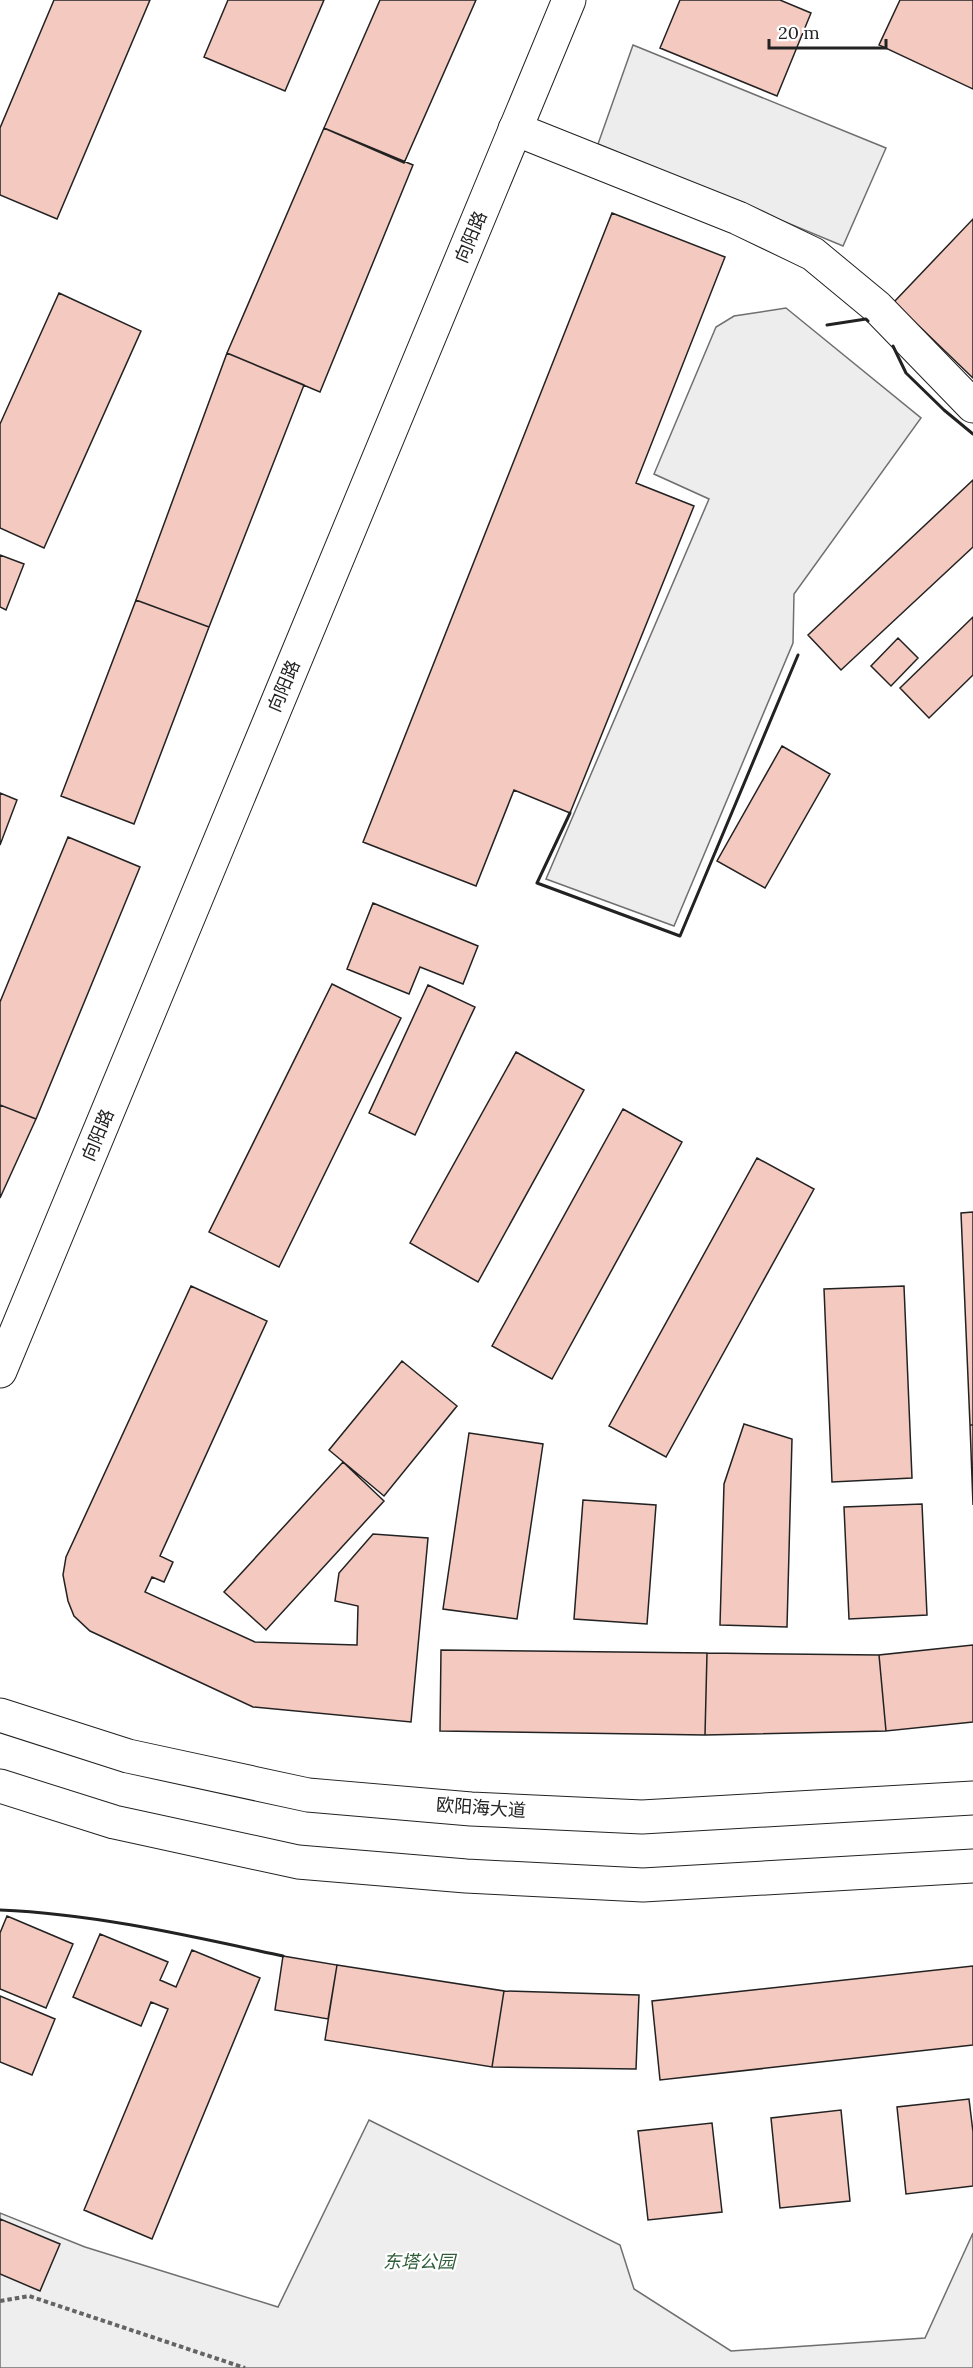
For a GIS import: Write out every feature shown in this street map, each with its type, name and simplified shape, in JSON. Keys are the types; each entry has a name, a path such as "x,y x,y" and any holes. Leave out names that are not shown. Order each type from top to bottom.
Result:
{"main road":[{"name":"向阳路","path":"0,1371 569,0"},
{"path":"515,129 738,218 813,254 877,308 973,406"},
{"name":"欧阳海大道","path":"0,1714 128,1756 308,1795 448,1807 642,1817 973,1798"},
{"path":"0,1786 114,1822 298,1862 455,1875 643,1885 973,1866"}],"path":[{"path":"0,2301 29,2296 245,2368"}],"green space":[{"name":"东塔公园","path":"369,2120 620,2245 634,2289 731,2351 925,2338 973,2233 973,2368 0,2368 0,2213 85,2247 278,2307"}],"shaded area":[{"path":"633,45 886,148 843,246 598,144"},
{"path":"786,308 921,418 794,594 793,643 674,926 546,879 709,499 654,474 716,327 734,316"}],"building":[{"path":"54,0 150,0 57,219 0,195 0,128"},
{"path":"228,0 324,0 285,91 204,57"},
{"path":"380,0 476,0 404,163 324,128"},
{"path":"680,0 780,0 811,13 777,96 660,48"},
{"path":"900,0 973,0 973,89 879,45"},
{"path":"324,128 413,165 320,392 227,353"},
{"path":"612,213 725,257 636,483 694,506 570,813 514,790 476,886 363,842"},
{"path":"973,219 973,378 894,302"},
{"path":"59,293 141,331 44,548 0,528 0,424"},
{"path":"227,353 304,385 209,627 136,600"},
{"path":"973,480 973,547 841,670 808,635"},
{"path":"0,555 24,564 6,610 0,607"},
{"path":"136,600 209,627 134,824 61,796"},
{"path":"973,617 973,675 929,718 900,688"},
{"path":"898,638 918,658 891,686 871,666"},
{"path":"782,746 830,774 765,888 717,861"},
{"path":"0,793 17,800 0,845"},
{"path":"68,837 140,867 36,1119 0,1105 0,1002"},
{"path":"373,903 478,946 463,984 420,967 409,994 347,969"},
{"path":"332,984 401,1018 279,1267 209,1232"},
{"path":"428,985 475,1007 415,1135 369,1113"},
{"path":"516,1052 584,1090 478,1282 410,1243"},
{"path":"0,1105 36,1119 0,1198"},
{"path":"623,1109 682,1142 552,1379 492,1346"},
{"path":"757,1158 814,1189 666,1457 609,1426"},
{"path":"973,1212 973,1425 970,1425 961,1213"},
{"path":"191,1286 267,1321 160,1556 173,1562 164,1582 152,1577 145,1592 255,1642 357,1645 358,1606 335,1601 339,1573 373,1534 428,1538 411,1722 253,1707 90,1631 74,1616 68,1601 63,1575 66,1557"},
{"path":"904,1286 912,1478 832,1482 824,1289"},
{"path":"402,1361 457,1406 384,1496 329,1450"},
{"path":"744,1424 792,1439 787,1627 720,1625 724,1484"},
{"path":"970,1425 973,1425 973,1505"},
{"path":"469,1433 543,1444 517,1619 443,1609"},
{"path":"343,1462 384,1501 266,1630 224,1592"},
{"path":"583,1500 656,1505 647,1624 574,1619"},
{"path":"922,1504 927,1615 849,1619 844,1507"},
{"path":"973,1645 973,1722 886,1731 879,1655"},
{"path":"441,1650 707,1653 705,1735 440,1731"},
{"path":"707,1653 879,1655 886,1731 705,1735"},
{"path":"7,1916 73,1944 46,2008 0,1989 0,1933"},
{"path":"100,1934 168,1962 160,1980 176,1987 192,1950 260,1978 152,2239 84,2210 168,2009 151,2002 141,2026 73,1997"},
{"path":"283,1956 337,1965 328,2019 275,2010"},
{"path":"337,1965 504,1991 492,2067 325,2040"},
{"path":"973,1966 973,2045 660,2080 652,2001"},
{"path":"504,1991 639,1995 636,2069 492,2067"},
{"path":"0,1996 55,2019 32,2075 0,2062"},
{"path":"969,2099 973,2132 973,2186 906,2194 897,2107"},
{"path":"841,2110 850,2201 780,2208 771,2118"},
{"path":"712,2123 722,2212 648,2220 638,2131"},
{"path":"0,2219 60,2244 40,2291 0,2274"}],"wall":[{"path":"827,325 866,319 868,321"},
{"path":"893,346 906,373 973,434"},
{"path":"570,813 537,883 680,936 798,655"},
{"path":"0,1910 107,1921 283,1956"}]}
